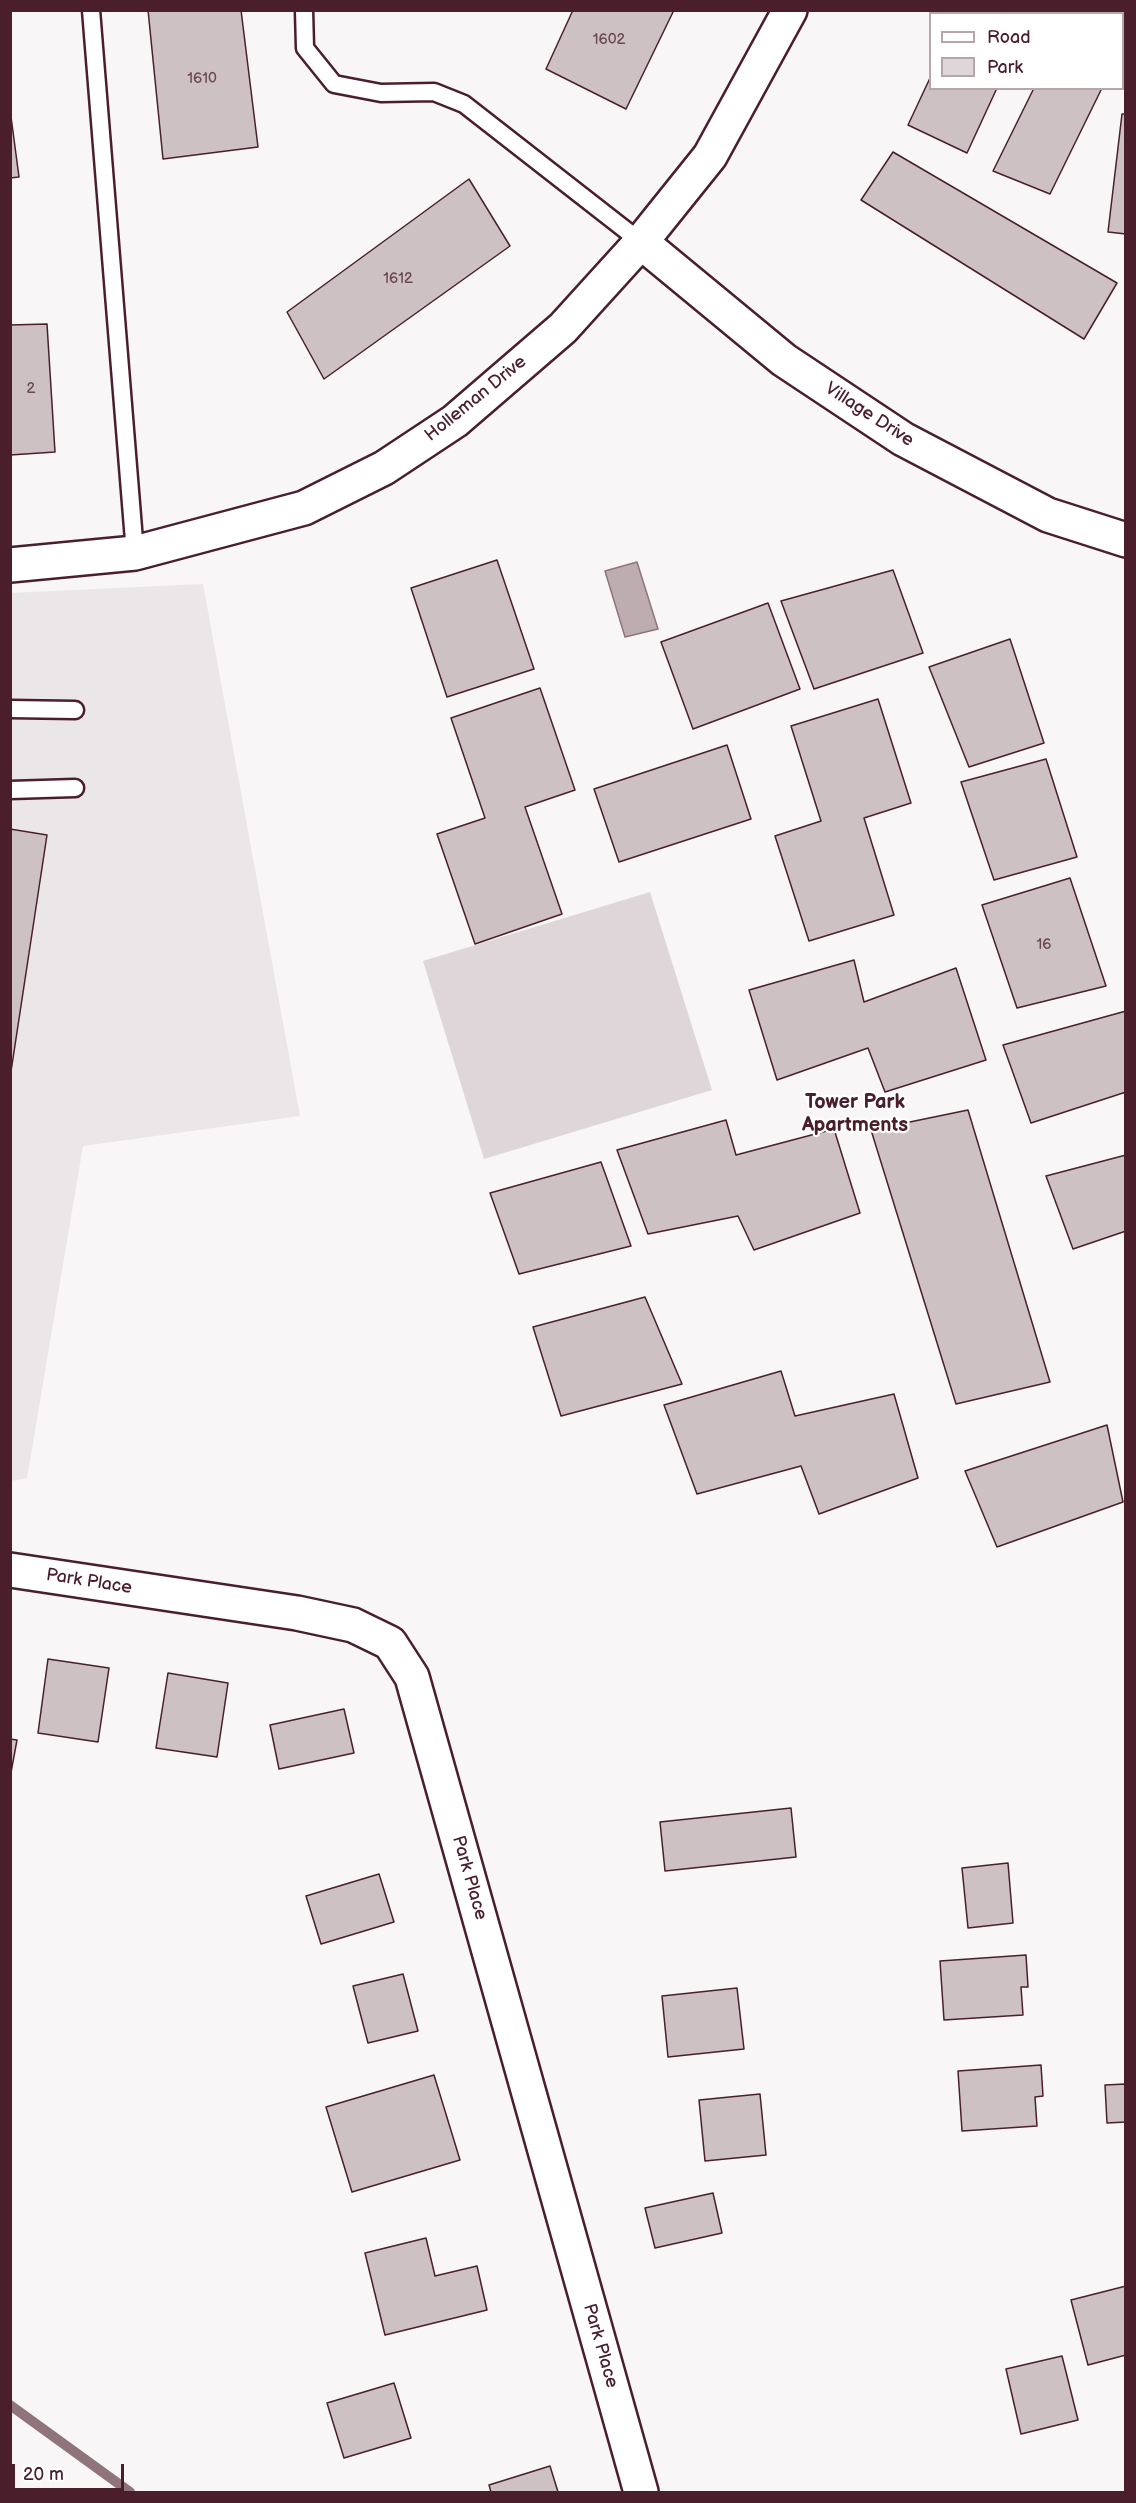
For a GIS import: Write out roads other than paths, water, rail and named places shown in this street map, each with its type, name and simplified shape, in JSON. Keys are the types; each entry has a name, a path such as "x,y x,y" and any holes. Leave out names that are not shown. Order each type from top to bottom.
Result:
{"street":[{"name":"Holleman Drive","path":"10,565 135,553 304,508 384,468 455,421 563,328 641,242 710,156 790,10"},
{"name":"Village Drive","path":"641,242 784,360 903,440 1048,515 1125,540"},
{"name":"Park Place","path":"10,1570 297,1613 353,1625 390,1643 412,1677 641,2493"}],"lane":[{"path":"91,10 135,553"},
{"path":"304,10 305,48 334,84 381,93 434,92 464,104 641,242"},
{"path":"10,709 75,710"},
{"path":"10,790 75,788"}],"waterway":[{"path":"10,2405 130,2492"}],"district":[{"name":"Tower Park Apartments","path":"855,1114"}]}
